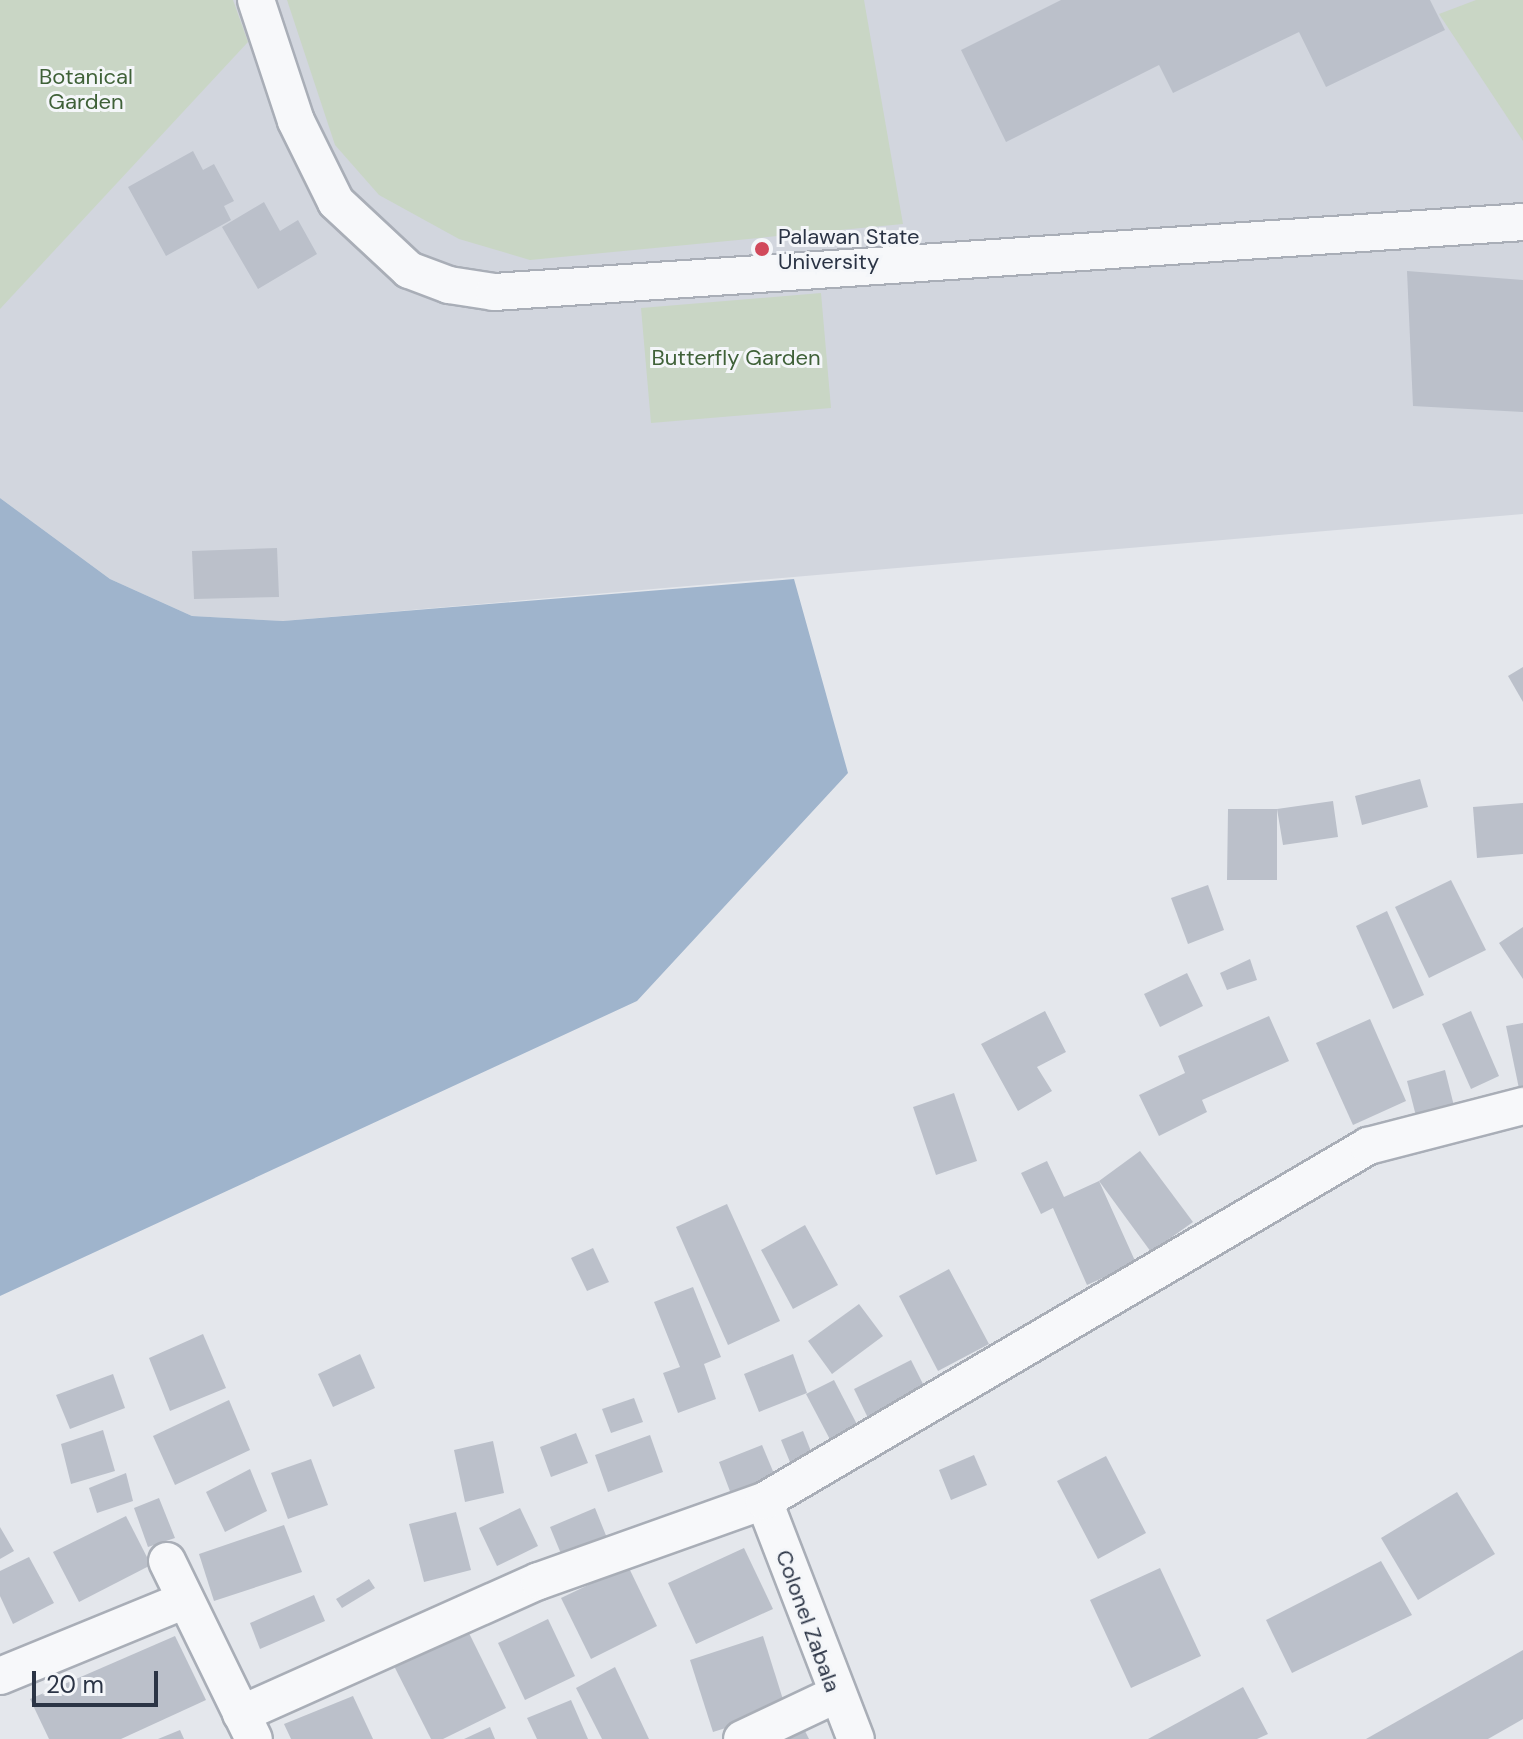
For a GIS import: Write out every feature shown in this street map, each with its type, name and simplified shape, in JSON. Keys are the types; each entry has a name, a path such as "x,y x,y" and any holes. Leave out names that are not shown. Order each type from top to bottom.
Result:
{"street":[{"path":"256,0 296,121 336,202 409,270 449,285 494,292 1523,222"},
{"path":"167,1561 183,1601 248,1727 539,1581 764,1501 1368,1146 1523,1106"},
{"name":"Colonel Zabala","path":"764,1501 835,1695 856,1739"},
{"path":"0,1676 183,1601"},
{"path":"742,1739 835,1695"}],"shaded area":[{"name":"Palawan State University","path":"0,0 1523,0 1523,514 283,621 192,616 110,579 0,498"}],"green space":[{"name":"Botanical Garden","path":"0,0 233,0 248,42 0,309"},
{"path":"287,0 864,0 903,224 530,260 459,239 379,195 335,145"},
{"path":"1476,0 1523,0 1523,141 1439,14"},
{"name":"Butterfly Garden","path":"821,293 831,408 651,423 641,308"}],"water":[{"path":"0,498 110,579 192,616 283,621 794,579 848,773 637,1001 0,1296"}],"building":[{"path":"1061,0 1430,0 1445,30 1326,87 1299,32 1173,93 1159,65 1006,142 961,50"},
{"path":"193,151 203,170 214,164 234,201 224,206 231,220 166,256 128,187"},
{"path":"264,202 280,231 298,220 317,254 258,289 222,227"},
{"path":"1407,271 1523,280 1523,412 1413,406"},
{"path":"277,548 279,597 194,599 192,551"},
{"path":"1523,667 1523,702 1508,676"},
{"path":"1420,779 1428,807 1362,825 1355,796"},
{"path":"1333,801 1338,837 1283,845 1277,809"},
{"path":"1523,803 1523,854 1477,858 1473,807"},
{"path":"1228,809 1277,809 1277,880 1227,880"},
{"path":"1451,880 1486,950 1429,978 1395,907"},
{"path":"1208,885 1224,930 1188,944 1171,898"},
{"path":"1387,911 1424,995 1393,1009 1356,926"},
{"path":"1523,927 1523,979 1499,943"},
{"path":"1250,959 1257,980 1227,990 1220,973"},
{"path":"1187,973 1203,1006 1160,1027 1144,994"},
{"path":"1045,1011 1066,1052 1037,1067 1052,1091 1018,1111 981,1044"},
{"path":"1471,1011 1499,1076 1471,1089 1442,1024"},
{"path":"1269,1016 1289,1061 1202,1100 1207,1112 1159,1136 1139,1095 1185,1073 1178,1056"},
{"path":"1370,1019 1406,1101 1353,1125 1316,1043"},
{"path":"1523,1023 1523,1103 1522,1103 1506,1026"},
{"path":"1445,1070 1454,1106 1416,1116 1407,1081"},
{"path":"954,1093 977,1161 936,1175 913,1107"},
{"path":"1140,1151 1193,1222 1151,1252 1099,1181"},
{"path":"1047,1161 1064,1197 1099,1181 1136,1263 1087,1285 1053,1208 1041,1214 1021,1173"},
{"path":"727,1204 780,1321 728,1345 676,1227"},
{"path":"805,1225 838,1285 793,1309 761,1250"},
{"path":"593,1248 609,1282 587,1291 571,1258"},
{"path":"949,1269 989,1344 938,1371 899,1296"},
{"path":"693,1287 721,1357 704,1364 716,1399 678,1413 663,1373 680,1367 654,1302"},
{"path":"859,1304 883,1336 832,1374 808,1341"},
{"path":"203,1334 226,1388 170,1411 149,1358"},
{"path":"360,1354 375,1388 333,1407 318,1374"},
{"path":"793,1354 807,1393 759,1412 744,1374"},
{"path":"911,1360 926,1390 868,1418 854,1389"},
{"path":"113,1374 125,1408 70,1429 56,1395"},
{"path":"834,1380 862,1434 835,1449 806,1394"},
{"path":"634,1398 643,1422 611,1433 602,1409"},
{"path":"229,1400 250,1450 175,1485 153,1436"},
{"path":"103,1430 115,1471 71,1484 61,1444"},
{"path":"803,1431 814,1459 792,1467 781,1440"},
{"path":"576,1433 588,1463 551,1477 540,1447"},
{"path":"650,1435 663,1472 608,1492 595,1455"},
{"path":"493,1441 504,1493 465,1502 454,1450"},
{"path":"762,1445 775,1476 731,1494 719,1462"},
{"path":"974,1455 987,1485 951,1500 939,1470"},
{"path":"1106,1456 1146,1533 1098,1559 1057,1481"},
{"path":"311,1459 328,1505 288,1519 271,1473"},
{"path":"250,1469 267,1511 225,1532 206,1492"},
{"path":"126,1473 133,1501 97,1513 89,1488"},
{"path":"1457,1492 1495,1554 1418,1600 1381,1538"},
{"path":"159,1498 175,1538 148,1547 134,1508"},
{"path":"520,1508 538,1546 497,1566 479,1528"},
{"path":"595,1508 609,1543 564,1561 550,1527"},
{"path":"456,1512 471,1570 424,1582 409,1524"},
{"path":"126,1516 151,1565 79,1602 53,1552"},
{"path":"284,1525 302,1572 214,1601 199,1554"},
{"path":"0,1527 14,1551 0,1559"},
{"path":"744,1548 773,1609 696,1644 668,1583"},
{"path":"29,1557 54,1603 13,1624 0,1596 0,1571"},
{"path":"1381,1561 1412,1615 1292,1673 1266,1620"},
{"path":"628,1566 657,1626 591,1659 561,1598"},
{"path":"1160,1568 1201,1656 1131,1688 1090,1600"},
{"path":"369,1579 375,1588 342,1608 336,1599"},
{"path":"314,1595 325,1621 260,1649 250,1623"},
{"path":"548,1619 575,1676 525,1700 498,1643"},
{"path":"465,1625 506,1708 443,1739 431,1739 392,1662"},
{"path":"175,1636 206,1700 121,1739 49,1739 30,1699"},
{"path":"763,1636 786,1709 713,1732 690,1660"},
{"path":"1523,1650 1523,1719 1488,1739 1366,1739"},
{"path":"615,1667 649,1739 602,1739 576,1688"},
{"path":"1243,1687 1268,1734 1257,1739 1148,1739"},
{"path":"353,1696 373,1739 291,1739 284,1724"},
{"path":"571,1700 588,1739 537,1739 527,1718"},
{"path":"490,1727 495,1739 464,1739"},
{"path":"803,1727 809,1739 777,1739"},
{"path":"180,1730 184,1739 158,1739"}],"place":[{"name":"Palawan State University","path":"762,249"}]}
